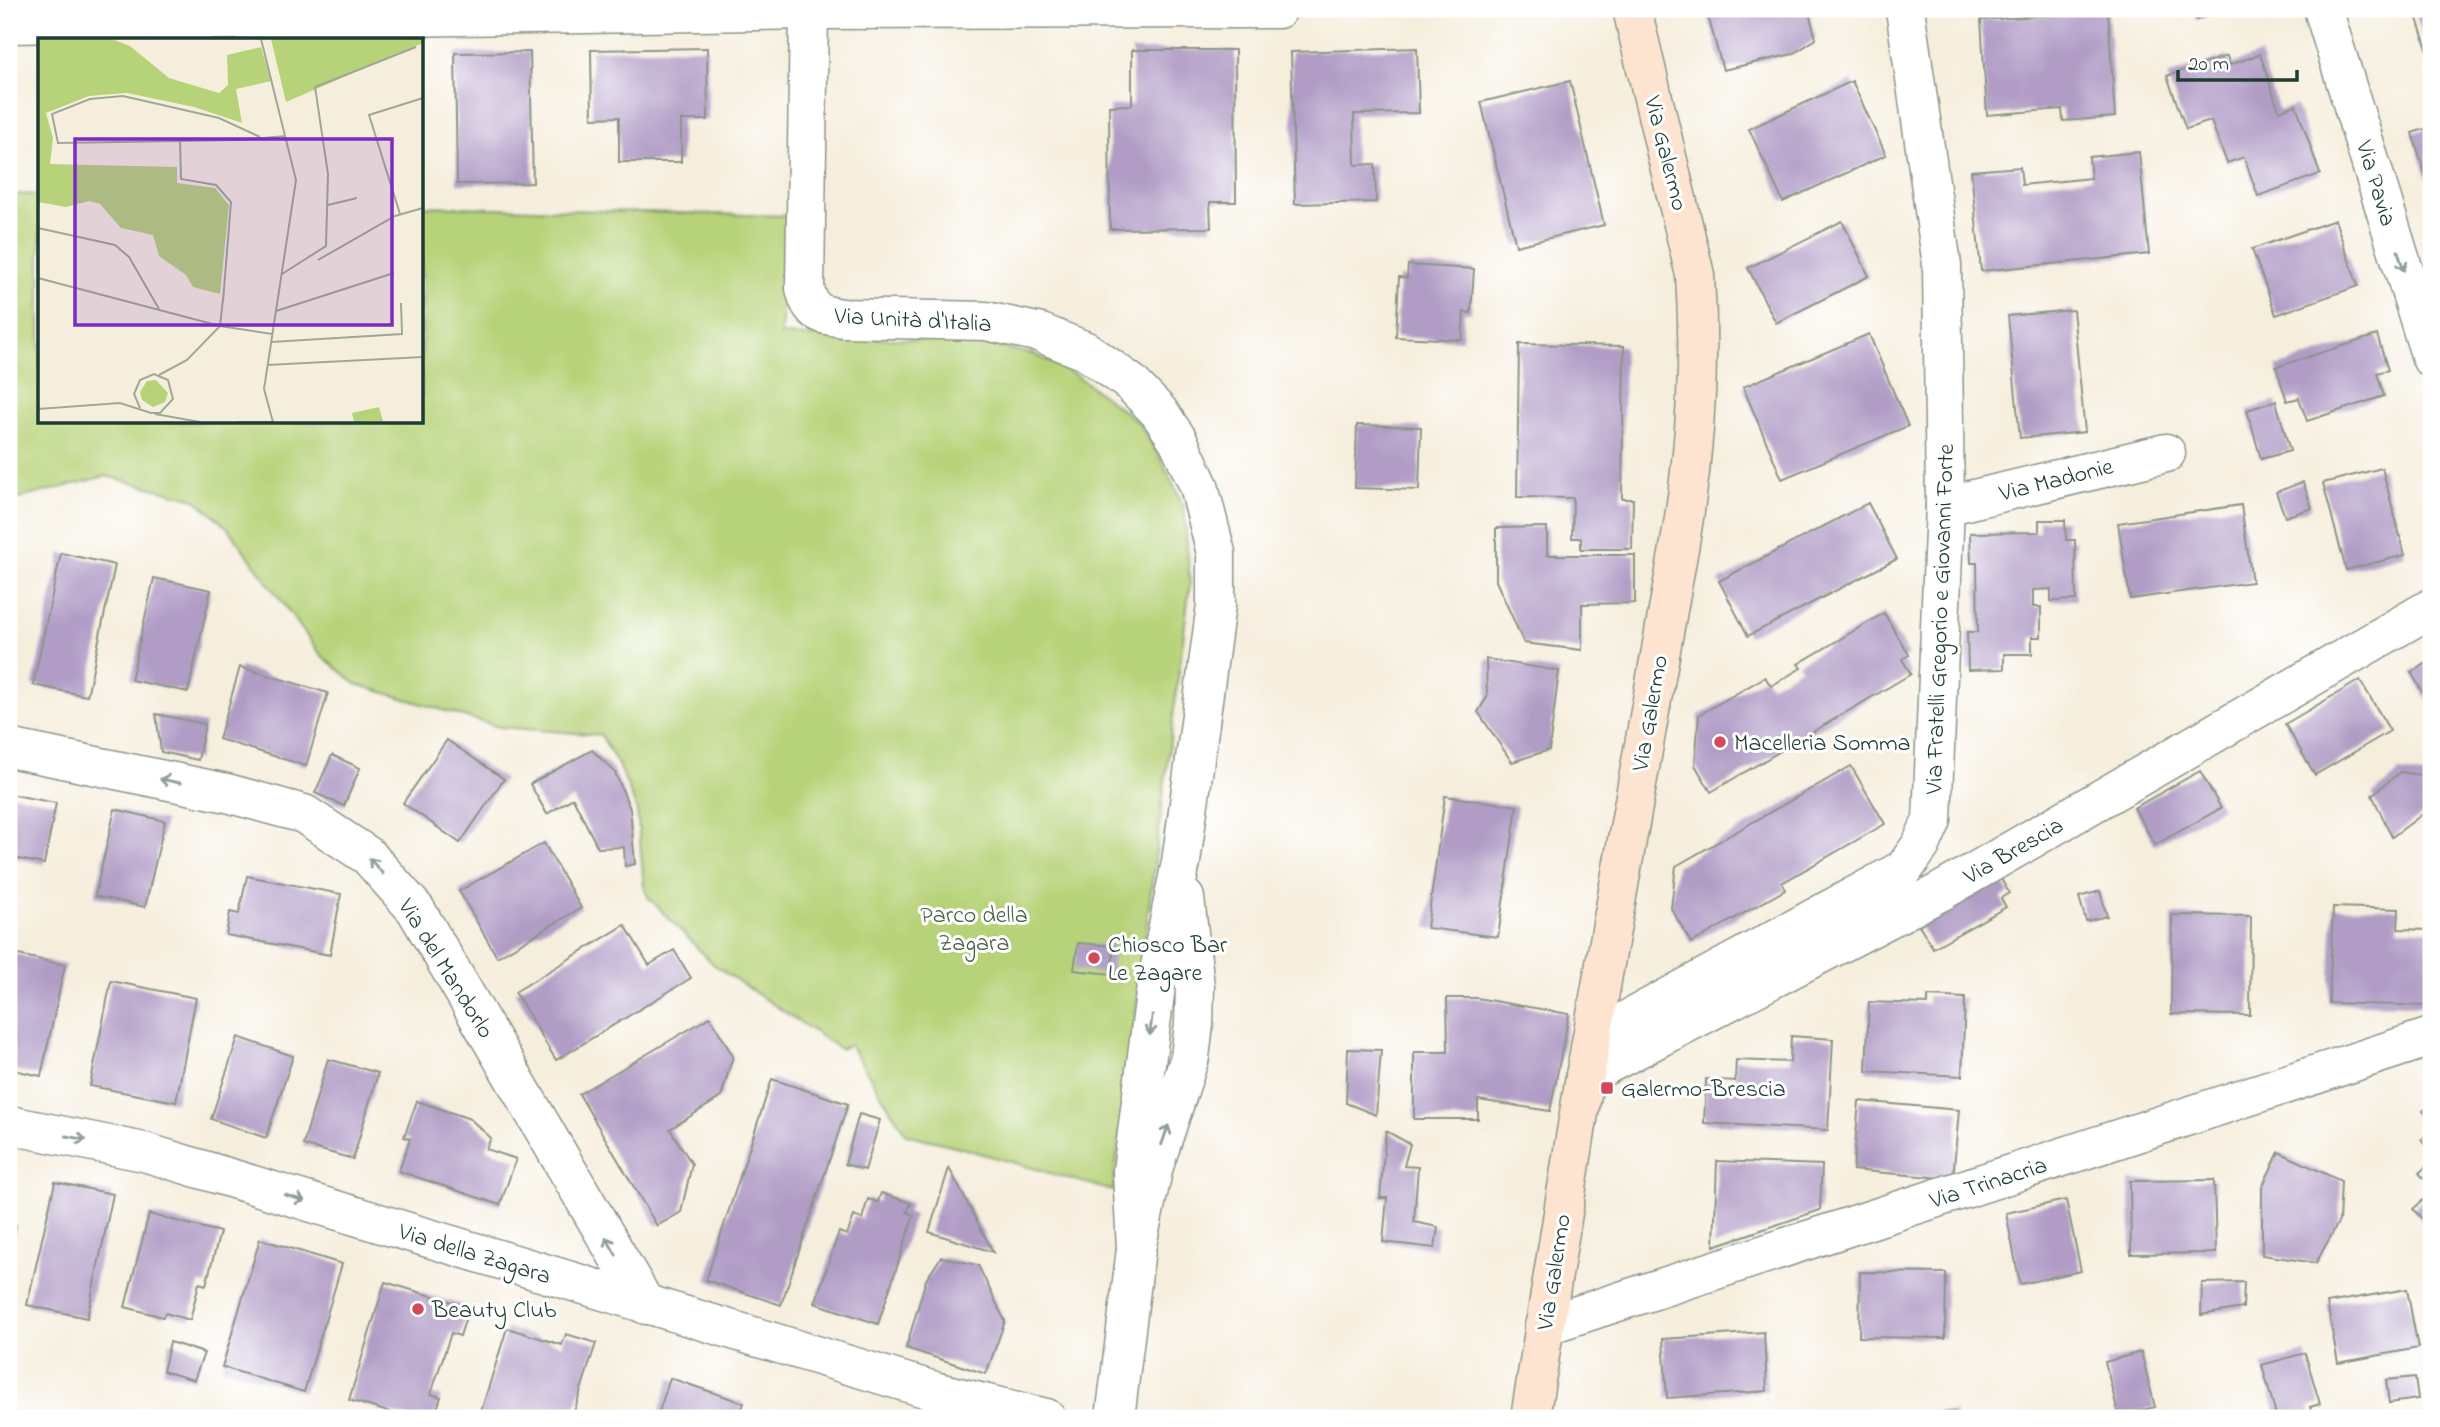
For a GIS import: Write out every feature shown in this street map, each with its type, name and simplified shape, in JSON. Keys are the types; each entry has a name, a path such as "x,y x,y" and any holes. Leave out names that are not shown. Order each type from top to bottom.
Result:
{"main road":[{"name":"Via Galermo","path":"1530,1418 1585,1076 1680,543 1697,405 1698,317 1695,275 1632,9"}],"street":[{"path":"9,24 810,10 1278,9"},
{"name":"Via Fratelli Gregorio e Giovanni Forte","path":"1592,1039 1904,869 1921,845 1932,820 1945,506 1942,265 1905,9"},
{"name":"Via Pavia","path":"2323,9 2431,358"},
{"name":"Via Unità d'Italia","path":"810,10 805,288 807,301 814,310 827,316 843,318 986,321 1041,333 1086,351 1131,383 1159,412 1178,440 1199,486 1216,553 1216,605 1181,862"},
{"name":"Via Madonie","path":"1945,506 2166,453"},
{"name":"Via Brescia","path":"1585,1076 1940,892 2431,608"},
{"name":"Via del Mandorlo","path":"9,748 227,793 304,814 368,856 416,910 646,1305"},
{"path":"1136,1249 1132,1171 1156,986 1181,862"},
{"path":"1115,1418 1136,1249 1154,1166 1189,1057 1194,1024 1195,986 1181,862"},
{"path":"1156,986 1168,975 1184,975 1195,986"},
{"name":"Via Trinacria","path":"1545,1326 2431,1037"},
{"name":"Via della Zagara","path":"9,1125 144,1152 938,1392"},
{"path":"938,1392 979,1418"},
{"path":"938,1392 1046,1418"}],"green space":[{"name":"Parco della Zagara","path":"9,194 38,195 38,424 424,424 424,206 787,216 781,335 980,342 1036,355 1076,375 1138,422 1161,459 1184,507 1190,584 1113,1191 906,1134 850,1045 840,1049 714,965 648,897 644,886 637,811 622,772 601,735 499,727 356,684 321,655 227,527 195,499 106,476 9,501"}],"building":[{"path":"1706,9 1808,9 1816,39 1793,54 1723,70"},
{"path":"2192,9 2228,9 2196,20"},
{"path":"2414,9 2431,9 2431,62"},
{"path":"2108,11 2115,117 2063,121 2062,109 1987,115 1981,20"},
{"path":"707,48 708,120 681,120 681,162 619,162 619,117 592,118 591,50"},
{"path":"1417,48 1419,113 1354,114 1355,165 1375,164 1376,202 1295,204 1291,52"},
{"path":"1132,50 1235,50 1236,202 1210,202 1211,228 1110,229 1109,106 1132,105"},
{"path":"530,52 533,183 457,184 455,53"},
{"path":"2260,54 2279,111 2296,105 2320,174 2258,196 2244,157 2227,163 2211,121 2186,129 2167,76 2227,56 2230,65"},
{"path":"9,57 12,57 13,133 9,133"},
{"path":"1570,81 1604,225 1516,246 1481,102"},
{"path":"1852,81 1886,155 1783,202 1749,129"},
{"path":"2431,127 2431,193 2412,133"},
{"path":"2139,152 2149,254 1981,271 1971,171 2020,167 2022,185 2091,178 2089,157"},
{"path":"2335,220 2358,286 2276,315 2252,249"},
{"path":"1842,221 1869,276 1776,323 1748,268"},
{"path":"1408,265 1474,269 1471,313 1464,312 1462,340 1396,337 1399,277 1407,278"},
{"path":"2073,310 2085,432 2020,438 2008,316"},
{"path":"1869,334 1908,426 1782,479 1743,387"},
{"path":"2377,335 2388,370 2377,373 2384,396 2307,421 2299,398 2287,401 2276,367"},
{"path":"1519,344 1624,346 1622,499 1633,499 1632,549 1581,549 1581,538 1572,538 1573,498 1517,497"},
{"path":"2276,401 2290,451 2261,459 2247,410"},
{"path":"1357,425 1421,427 1419,490 1355,488"},
{"path":"2382,468 2405,555 2346,570 2323,483"},
{"path":"2303,482 2312,508 2285,517 2276,492"},
{"path":"1868,503 1897,559 1748,636 1719,581"},
{"path":"2241,505 2252,582 2130,599 2118,523"},
{"path":"2039,520 2065,520 2066,540 2075,540 2076,600 2051,601 2051,589 2033,590 2033,607 2041,607 2041,637 2032,637 2032,654 2004,654 2004,669 1968,670 1967,632 1978,632 1977,563 1971,563 1970,533 2039,532"},
{"path":"1547,527 1547,555 1635,555 1635,603 1582,604 1582,650 1524,643 1496,581 1496,528"},
{"path":"61,553 115,565 87,696 33,685"},
{"path":"154,578 211,590 188,692 131,680"},
{"path":"1884,613 1909,655 1902,659 1911,674 1711,792 1695,765 1699,715 1765,677 1771,686 1801,668 1798,664"},
{"path":"1486,659 1559,671 1549,750 1512,762 1478,712 1487,697"},
{"path":"2431,661 2431,708 2411,672"},
{"path":"240,667 328,693 306,766 219,739"},
{"path":"2360,680 2390,731 2315,775 2285,724"},
{"path":"156,714 205,724 198,760 161,752"},
{"path":"447,740 504,779 460,843 403,803"},
{"path":"592,750 615,772 630,809 635,864 625,866 624,847 598,848 573,798 547,814 530,784"},
{"path":"332,755 360,768 344,806 315,793"},
{"path":"1851,766 1885,824 1782,883 1785,890 1691,943 1671,908 1676,866"},
{"path":"2200,771 2221,808 2155,845 2134,808"},
{"path":"2400,772 2427,776 2431,785 2431,808 2392,837 2372,795"},
{"path":"9,794 56,803 44,864 9,857"},
{"path":"1445,796 1517,806 1498,937 1427,928"},
{"path":"115,809 165,821 145,907 95,896"},
{"path":"544,843 581,908 497,957 459,891"},
{"path":"247,876 341,894 330,955 226,935 230,912 239,914"},
{"path":"2000,877 2009,893 2001,898 2006,907 1933,948 1918,923"},
{"path":"2100,891 2107,916 2086,921 2079,897"},
{"path":"2333,907 2399,909 2398,929 2431,930 2431,1006 2329,1003"},
{"path":"2172,915 2251,916 2250,1015 2171,1014"},
{"path":"625,925 649,965 674,950 691,978 556,1060 515,992"},
{"name":"Chiosco Bar Le Zagare","path":"1078,943 1114,946 1111,974 1074,970"},
{"path":"9,953 65,965 41,1076 9,1069"},
{"path":"111,981 196,998 176,1102 90,1086"},
{"path":"1928,996 1965,998 1962,1076 1866,1071 1869,1002 1928,1004"},
{"path":"1447,998 1477,998 1569,1014 1550,1111 1478,1100 1478,1119 1414,1119 1414,1052 1448,1052"},
{"path":"710,1017 733,1056 721,1097 670,1129 692,1164 681,1212 657,1226 579,1094"},
{"path":"1791,1036 1833,1039 1828,1130 1704,1123 1706,1079 1735,1081 1736,1060 1790,1062"},
{"path":"238,1037 293,1056 266,1138 211,1119"},
{"path":"1348,1049 1381,1050 1376,1115 1346,1103"},
{"path":"328,1059 378,1073 353,1159 303,1145"},
{"path":"772,1079 848,1104 781,1305 706,1280"},
{"path":"417,1101 470,1119 491,1138 486,1149 516,1159 500,1205 399,1171 410,1139 404,1137"},
{"path":"1859,1101 1959,1110 1953,1179 1853,1170"},
{"path":"2431,1104 2431,1120 2423,1111"},
{"path":"859,1114 880,1120 865,1170 845,1164"},
{"path":"1386,1131 1410,1144 1404,1166 1418,1167 1414,1222 1438,1227 1435,1248 1383,1242 1387,1198 1380,1198"},
{"path":"2431,1131 2431,1152 2421,1140"},
{"path":"2279,1152 2341,1181 2339,1221 2316,1263 2262,1255 2262,1187"},
{"path":"1717,1161 1822,1165 1820,1210 1714,1246"},
{"path":"2431,1162 2431,1187 2419,1173"},
{"path":"9,1167 16,1169 10,1200 9,1200"},
{"path":"949,1168 993,1252 929,1232"},
{"path":"2214,1180 2216,1253 2131,1254 2130,1181"},
{"path":"55,1182 113,1194 87,1318 27,1305"},
{"path":"881,1193 911,1203 907,1212 914,1215 878,1324 815,1303 839,1232 847,1235 854,1216 862,1219 868,1199 878,1202"},
{"path":"2431,1193 2431,1229 2413,1209"},
{"path":"2066,1200 2081,1271 2020,1284 2006,1213"},
{"path":"149,1214 220,1232 206,1285 199,1283 190,1320 165,1313 163,1317 125,1307"},
{"path":"9,1223 16,1225 12,1248 9,1248"},
{"path":"260,1239 342,1264 304,1392 222,1367"},
{"path":"941,1257 978,1265 1005,1321 986,1374 906,1348 926,1280"},
{"path":"1860,1272 1946,1273 1945,1338 1859,1337"},
{"path":"385,1282 469,1307 460,1336 451,1333 431,1394 441,1397 434,1418 408,1418 349,1400"},
{"path":"2244,1282 2243,1308 2201,1315 2202,1283"},
{"path":"2407,1289 2418,1348 2338,1363 2327,1303"},
{"path":"507,1328 562,1345 566,1334 596,1343 572,1418 479,1418"},
{"path":"1764,1332 1767,1391 1667,1398 1663,1339"},
{"path":"170,1342 204,1353 194,1380 163,1371"},
{"path":"2141,1352 2155,1407 2119,1416 2105,1362"},
{"path":"2305,1353 2320,1404 2310,1407 2313,1418 2277,1418 2262,1365"},
{"path":"2415,1377 2418,1399 2389,1403 2386,1380"},
{"path":"670,1378 744,1403 739,1418 657,1418"},
{"path":"1955,1412 1955,1418 1874,1418 1874,1415"}],"place":[{"name":"Macelleria Somma","path":"1720,742"},
{"name":"Chiosco Bar Le Zagare","path":"1094,958"},
{"name":"Galermo-Brescia","path":"1607,1088"},
{"name":"Beauty Club","path":"418,1309"}]}
